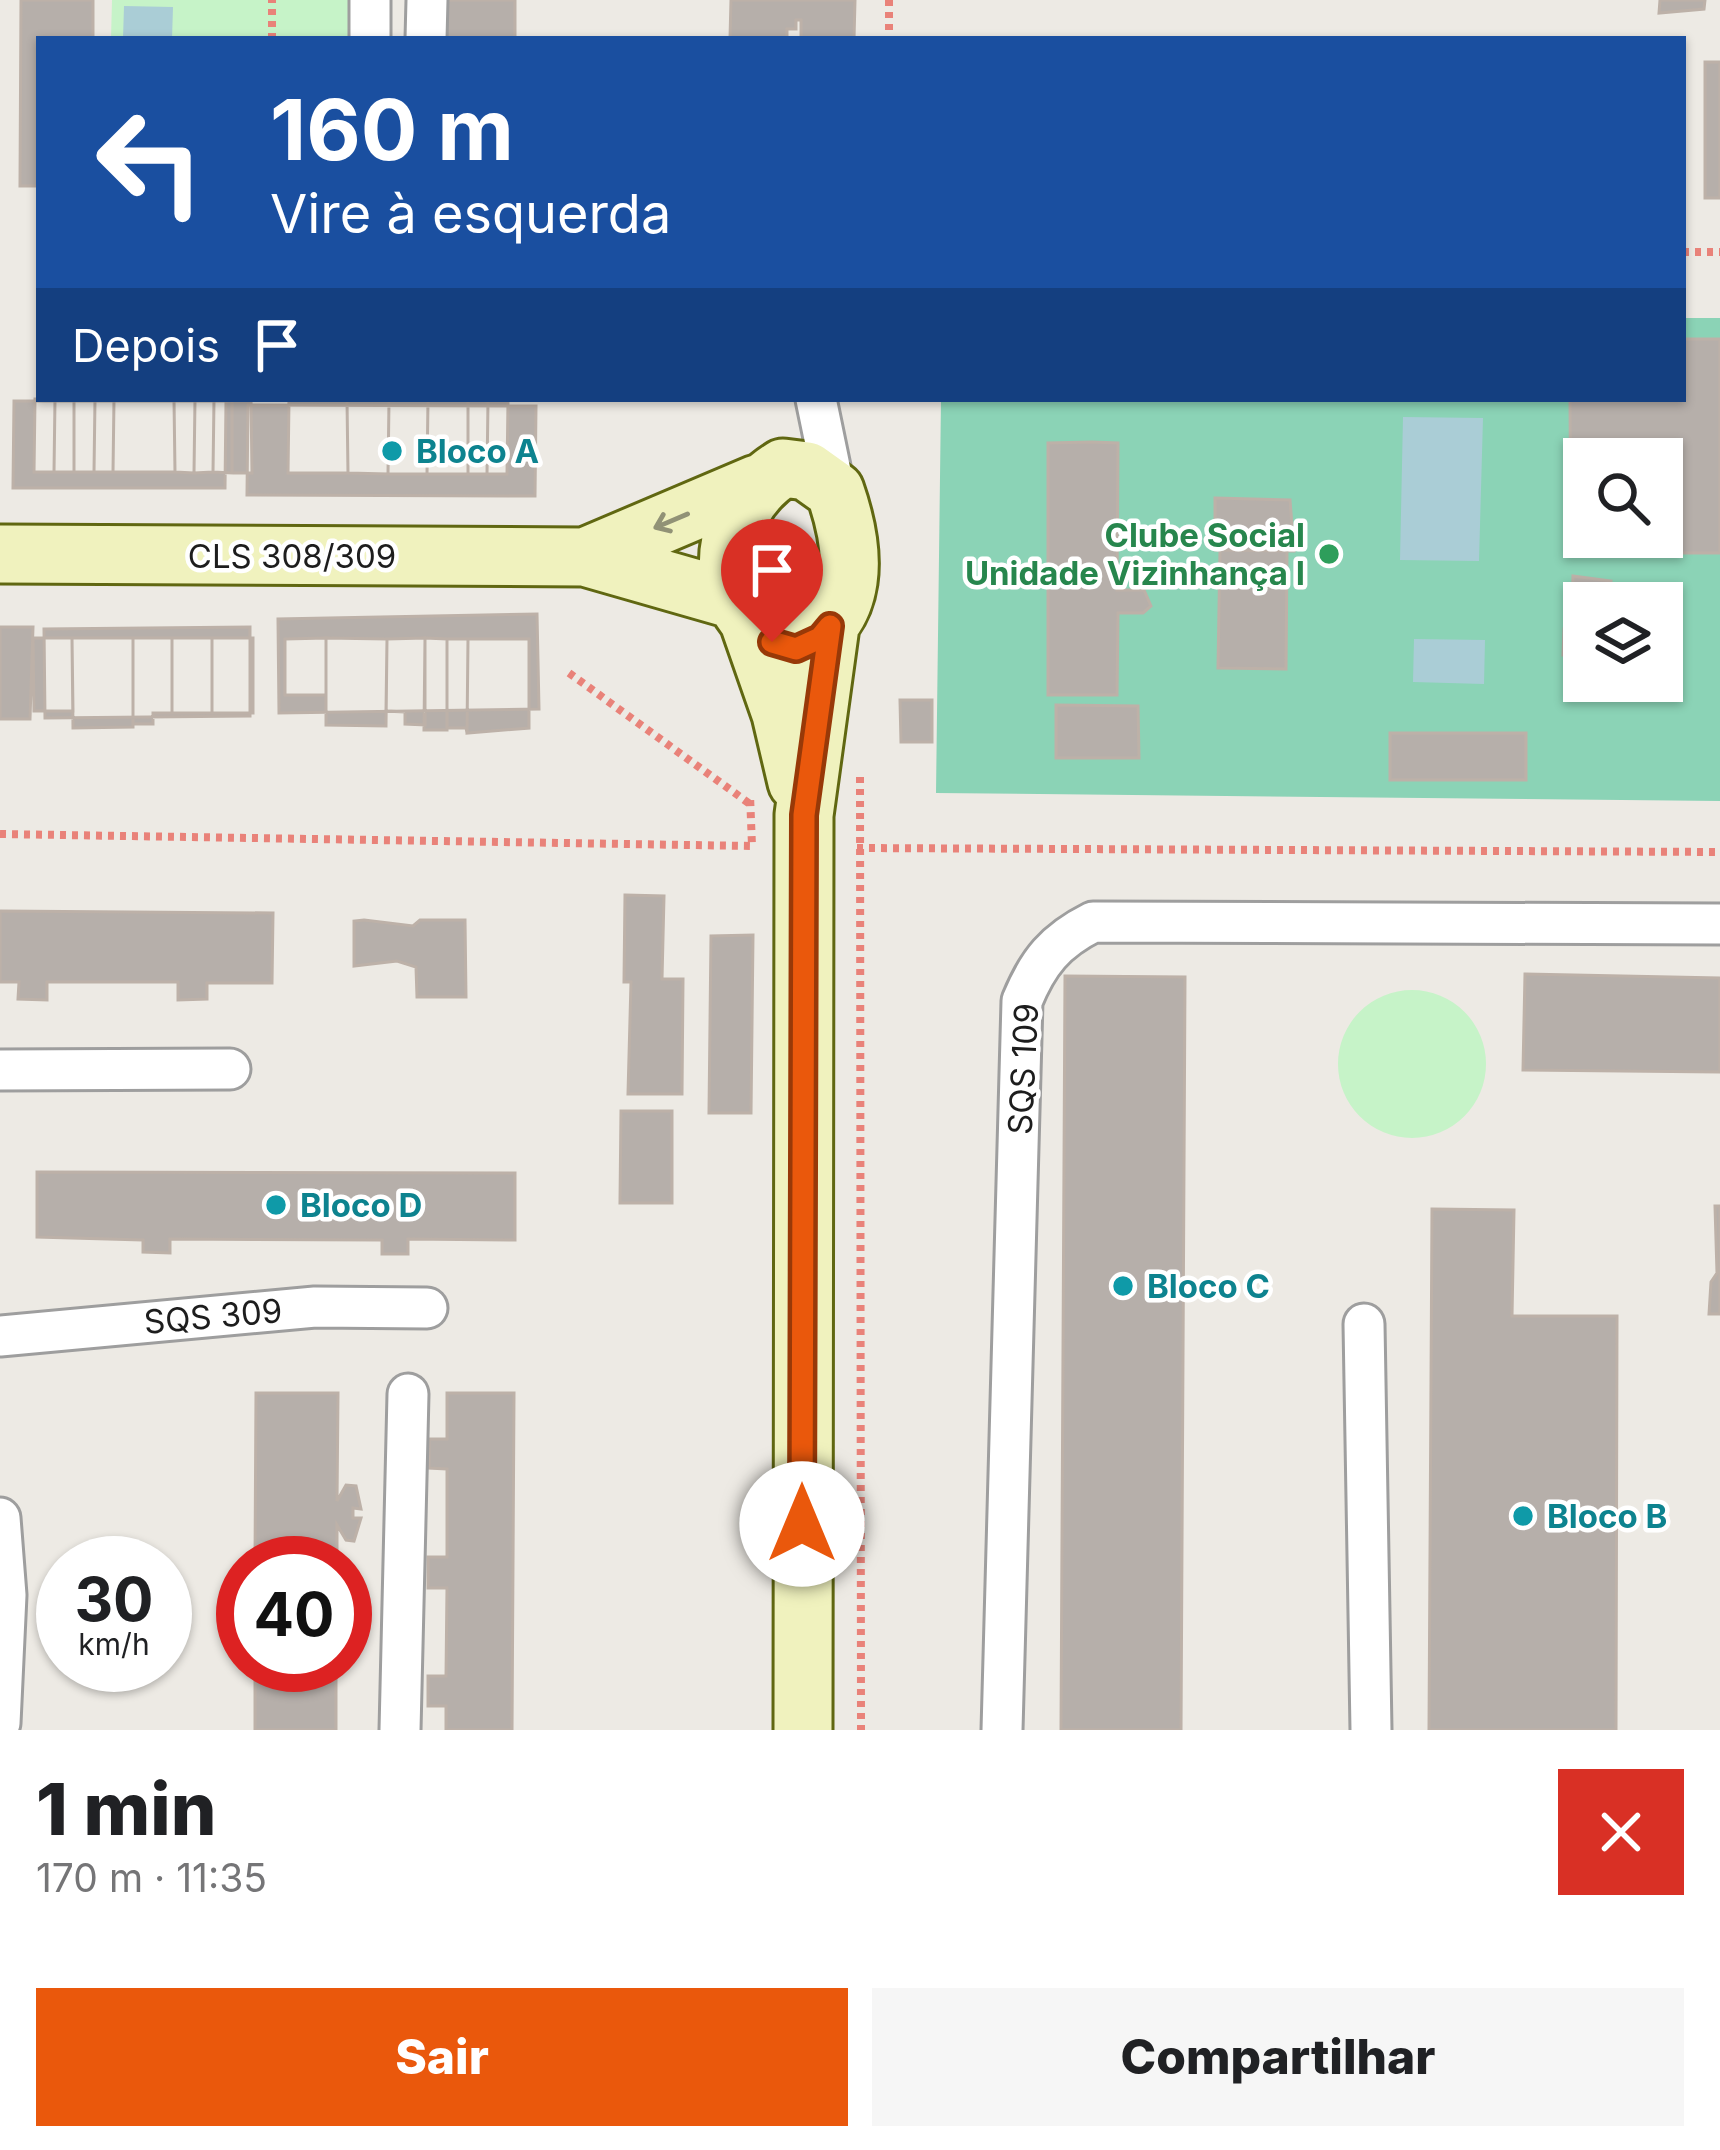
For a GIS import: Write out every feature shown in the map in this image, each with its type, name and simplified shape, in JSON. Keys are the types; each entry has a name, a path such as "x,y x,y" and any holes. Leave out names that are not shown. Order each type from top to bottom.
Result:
{"street":[{"path":"370,0 370,36"},
{"path":"426,36 427,0"},
{"path":"804,815 781,714 742,612 727,553 732,525 770,476 809,402"},
{"path":"742,612 772,642 796,649 820,638 849,589 851,554 812,402"},
{"path":"770,476 807,471 836,491"},
{"name":"CLS 308/309","path":"585,557 770,476"},
{"name":"CLS 308/309","path":"0,554 585,557 742,612"},
{"path":"803,1730 804,815 830,626"},
{"name":"SQS 109","path":"1002,1730 1022,1001 1035,970 1060,938 1093,922 1720,924"},
{"path":"0,1070 230,1070"},
{"name":"SQS 309","path":"0,1336 245,1312 427,1308"},
{"path":"1364,1324 1371,1730"},
{"path":"400,1730 409,1394"},
{"path":"0,1518 6,1595 0,1723"}],"path":[{"path":"272,0 272,36"},
{"path":"889,0 889,36"},
{"path":"1686,251 1720,252"},
{"path":"569,673 749,804"},
{"path":"861,760 856,848 861,1730"},
{"path":"0,834 752,846 750,783"},
{"path":"856,848 1720,852"}],"green space":[{"path":"112,0 350,0 349,36 111,36"},
{"name":"Clube Social Unidade Vizinhança I","path":"1686,318 1720,318 1720,801 936,793 941,402 1686,402"},
{"path":"1412,990 1440,996 1464,1012 1480,1036 1486,1064 1480,1092 1464,1116 1440,1132 1412,1138 1384,1132 1360,1116 1344,1092 1338,1064 1344,1036 1360,1012 1384,996"}],"water":[{"path":"124,6 173,7 172,36 123,36"},
{"path":"1403,417 1483,418 1479,561 1400,560"},
{"path":"1414,639 1485,640 1484,684 1413,682"}],"building":[{"path":"21,0 93,0 93,36 36,36 36,186 20,186"},
{"path":"443,0 515,0 515,36 443,36"},
{"path":"731,0 855,0 854,36 801,36 801,20 796,20 796,29 787,29 787,36 730,36"},
{"path":"1660,0 1705,0 1704,9 1659,13"},
{"path":"1705,62 1720,62 1720,198 1705,198"},
{"path":"1686,339 1720,339 1720,553 1683,553 1683,438 1570,438 1570,402 1686,402"},
{"path":"35,399 55,402 54,472 34,472"},
{"path":"14,401 226,402 225,488 13,488"},
{"path":"55,402 74,402 74,472 54,472"},
{"path":"74,402 95,402 94,472 74,472"},
{"path":"95,402 114,402 113,472 94,472"},
{"path":"114,402 174,402 175,472 113,472"},
{"path":"174,402 195,402 194,473 175,472"},
{"path":"195,402 214,402 213,472 194,473"},
{"path":"214,402 232,402 232,473 213,472"},
{"path":"232,402 251,402 252,473 232,473"},
{"path":"289,402 347,402 348,473 288,473"},
{"path":"347,402 389,402 388,474 348,473"},
{"path":"389,402 428,402 427,474 388,474"},
{"path":"428,402 468,402 468,474 427,474"},
{"path":"468,402 488,402 487,474 468,474"},
{"path":"488,402 508,402 507,474 487,474"},
{"name":"Bloco A","path":"248,405 536,406 535,496 247,495"},
{"path":"1048,443 1118,443 1117,590 1144,590 1151,606 1143,613 1118,613 1117,695 1048,695"},
{"path":"1215,498 1290,500 1294,551 1215,550"},
{"path":"1220,550 1287,551 1286,669 1218,668"},
{"path":"1573,576 1611,581 1611,582 1573,582"},
{"path":"537,614 539,709 279,713 278,619"},
{"path":"0,627 33,627 30,719 0,719"},
{"path":"250,627 250,716 45,718 44,629"},
{"path":"33,638 72,638 73,711 34,711"},
{"path":"72,638 133,638 133,727 73,728"},
{"path":"133,638 172,638 172,713 153,713 153,724 133,724"},
{"path":"172,638 212,638 212,713 172,713"},
{"path":"212,638 253,638 253,713 212,713"},
{"path":"326,638 387,639 386,726 326,725"},
{"path":"326,638 326,695 285,695 285,639"},
{"path":"425,638 425,725 405,724 405,712 386,711 387,639"},
{"path":"425,638 447,639 447,730 424,730"},
{"path":"447,639 468,639 467,733 466,728 447,728"},
{"path":"468,639 529,639 529,728 467,733"},
{"path":"900,700 932,700 932,742 901,742"},
{"path":"1056,705 1138,706 1139,758 1056,758"},
{"path":"1390,733 1526,733 1526,780 1390,780"},
{"path":"625,895 664,896 662,979 683,979 682,1094 628,1094 631,982 624,982"},
{"path":"0,911 273,913 272,983 207,983 207,999 178,1000 178,982 47,982 47,1000 18,999 19,982 0,982"},
{"path":"420,920 465,920 466,997 417,997 416,967 397,961 354,966 354,921 413,926"},
{"path":"753,935 751,1113 709,1113 711,936"},
{"path":"1525,974 1720,978 1720,1072 1523,1070"},
{"name":"Bloco C","path":"1065,976 1185,977 1181,1730 1061,1730"},
{"path":"621,1111 672,1111 672,1203 620,1203"},
{"name":"Bloco D","path":"37,1172 515,1173 515,1240 408,1239 408,1254 382,1254 382,1240 170,1239 170,1253 143,1252 143,1240 37,1237"},
{"path":"1715,1206 1720,1206 1720,1314 1709,1314 1711,1282 1717,1273"},
{"name":"Bloco B","path":"1432,1209 1514,1210 1512,1316 1617,1316 1616,1730 1429,1730"},
{"path":"256,1393 338,1393 337,1501 346,1485 356,1486 361,1509 353,1508 353,1518 361,1518 356,1536 344,1536 337,1525 337,1536 255,1536"},
{"path":"447,1393 514,1393 512,1730 446,1730 446,1706 428,1706 428,1676 446,1676 447,1588 428,1588 428,1557 447,1557 447,1469 429,1468 429,1439 447,1439"},
{"path":"255,1692 336,1692 336,1730 255,1730"}],"place":[{"name":"Bloco A","path":"392,451"},
{"name":"Clube Social Unidade Vizinhança I","path":"1329,554"},
{"name":"Bloco D","path":"276,1205"},
{"name":"Bloco C","path":"1123,1286"},
{"name":"Bloco B","path":"1523,1516"}],"route":[{"path":"772,642 796,649 820,638 830,626 804,815 802,1524"}]}
